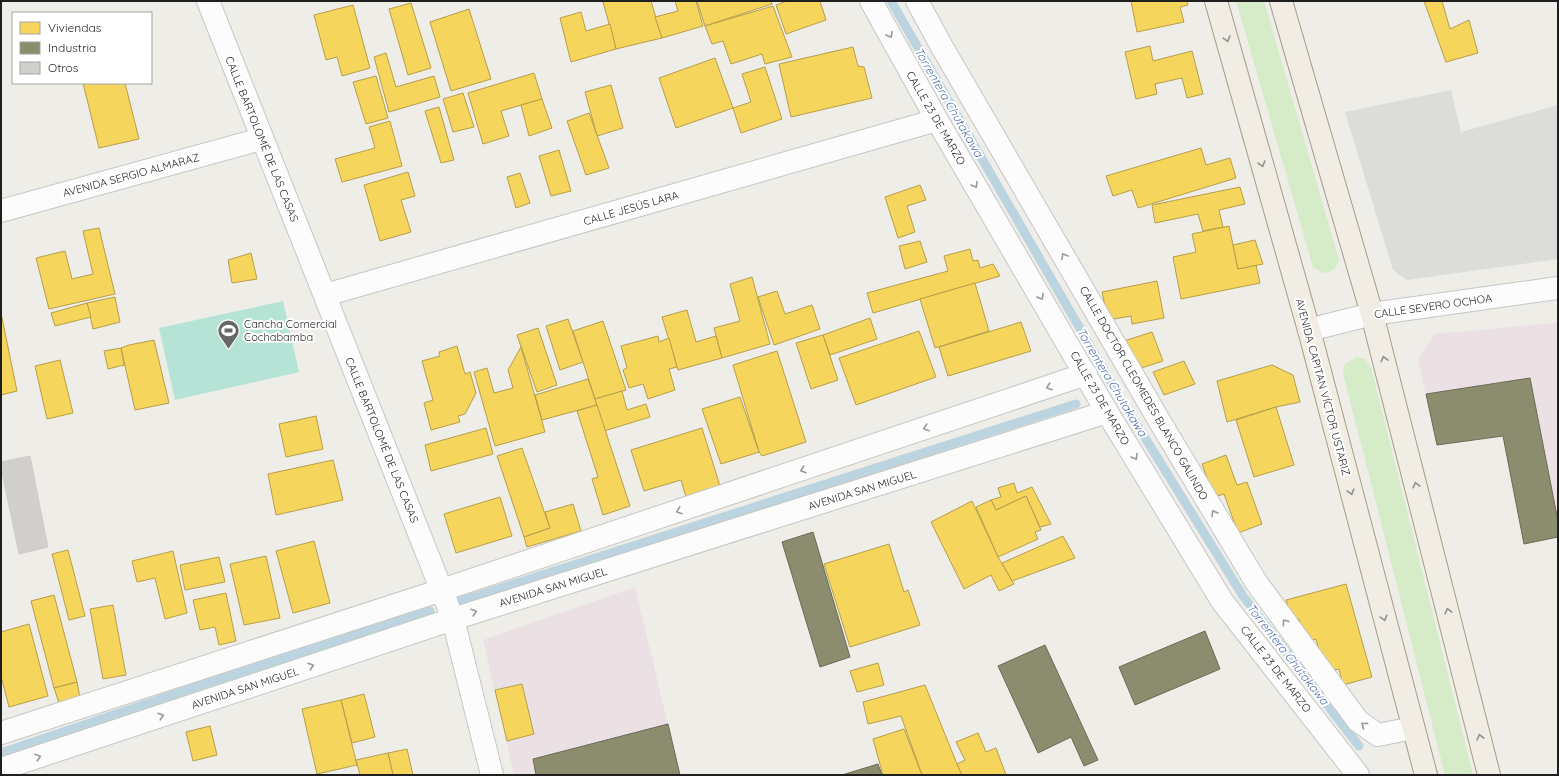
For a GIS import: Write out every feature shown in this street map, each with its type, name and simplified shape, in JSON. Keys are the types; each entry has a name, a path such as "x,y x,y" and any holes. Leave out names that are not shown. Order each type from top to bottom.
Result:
{"main road":[{"name":"AVENIDA CAPITAN VÍCTOR USTARIZ","path":"1216,1 1309,330 1426,775"},
{"path":"1281,1 1372,314 1489,775"}],"street":[{"name":"CALLE BARTOLOMÉ DE LAS CASAS","path":"208,1 261,139 325,295 453,618 492,775"},
{"name":"CALLE 23 DE MARZO","path":"871,1 937,120 1107,412 1222,600 1358,775"},
{"name":"CALLE DOCTOR CLEOMEDES BLANCO GALINDO","path":"917,1 1152,408 1256,582 1358,721 1378,735 1413,728"},
{"name":"CALLE JESÚS LARA","path":"325,295 937,120"},
{"name":"AVENIDA SERGIO ALMARAZ","path":"1,211 261,139"},
{"name":"CALLE SEVERO OCHOA","path":"1309,330 1372,314 1558,288"},
{"path":"1,733 442,590 1086,374"},
{"name":"AVENIDA SAN MIGUEL","path":"1,770 453,618 1107,412"}],"shaded area":[{"path":"1451,90 1461,132 1558,105 1558,259 1407,280 1393,270 1345,112"},
{"path":"1558,321 1558,537 1524,544 1503,436 1437,445 1418,359 1435,334 1554,323"},
{"path":"635,587 680,775 514,775 483,640"}],"green space":[{"path":"1236,1 1264,1 1339,260 1335,268 1329,272 1323,273 1313,267"},
{"name":"Cancha Comercial Cochabamba","path":"283,301 299,372 175,400 159,328"},
{"path":"1357,357 1365,359 1371,367 1473,775 1445,775 1343,373 1345,364"}],"building: Viviendas":[{"path":"651,1 662,38 616,49 603,2"},
{"path":"675,1 696,1 703,26 662,38 655,17 678,11"},
{"path":"697,1 771,1 772,4 705,26"},
{"path":"787,1 820,1 826,20 786,34 776,5"},
{"path":"1131,1 1187,1 1188,5 1180,7 1184,22 1137,32"},
{"path":"1424,1 1442,1 1450,29 1469,20 1478,53 1446,62"},
{"path":"411,3 431,68 408,75 389,9"},
{"path":"353,5 370,68 342,76 337,57 326,60 314,15"},
{"path":"773,6 792,57 765,64 762,54 731,64 723,41 712,44 705,26"},
{"path":"469,9 491,79 451,91 430,22"},
{"path":"581,12 586,31 610,24 616,49 571,62 560,18"},
{"path":"1150,46 1153,61 1192,51 1203,94 1187,98 1182,78 1155,84 1157,94 1136,99 1125,52"},
{"path":"853,47 858,66 864,67 872,98 791,117 779,64"},
{"path":"386,53 396,87 434,76 440,97 389,112 374,57"},
{"path":"715,58 733,108 676,128 659,78"},
{"path":"765,67 782,119 741,133 733,108 751,102 742,74"},
{"path":"534,73 542,99 501,111 509,136 483,144 468,93"},
{"path":"376,76 388,118 366,124 353,82"},
{"path":"83,84 125,84 139,139 99,148"},
{"path":"611,85 623,128 597,136 585,92"},
{"path":"463,93 474,127 453,132 443,99"},
{"path":"542,99 552,128 529,136 521,105"},
{"path":"439,107 454,160 441,163 425,111"},
{"path":"589,113 609,168 586,175 567,121"},
{"path":"390,121 402,166 342,182 335,159 375,148 369,127"},
{"path":"1201,148 1206,165 1230,158 1236,178 1138,208 1132,190 1113,196 1106,176"},
{"path":"559,150 571,191 551,196 539,156"},
{"path":"408,172 415,196 401,200 411,232 380,241 364,185"},
{"path":"520,173 530,203 516,208 507,177"},
{"path":"920,185 926,200 907,206 915,232 898,238 885,197"},
{"path":"1240,187 1245,204 1219,210 1223,227 1203,231 1198,214 1155,223 1152,205"},
{"path":"1229,226 1238,269 1256,265 1260,283 1181,299 1173,257 1196,252 1192,234"},
{"path":"99,228 115,294 49,309 36,258 65,251 72,279 93,274 83,231"},
{"path":"1255,240 1263,264 1238,269 1233,245"},
{"path":"920,241 927,262 905,269 899,246"},
{"path":"970,249 973,261 978,260 980,268 993,264 1000,276 873,313 867,293 948,271 944,256"},
{"path":"251,253 257,279 232,283 228,260"},
{"path":"752,277 770,344 722,358 714,328 740,321 730,284"},
{"path":"1157,281 1164,318 1132,324 1131,316 1108,320 1102,292"},
{"path":"975,283 989,331 935,348 920,299"},
{"path":"777,291 785,314 812,305 820,329 774,345 758,297"},
{"path":"115,297 120,322 93,329 87,303"},
{"path":"87,303 91,317 55,326 51,313"},
{"path":"687,310 696,342 716,336 722,358 678,370 662,317"},
{"path":"1,313 17,391 1,395"},
{"path":"870,318 877,339 830,355 823,335"},
{"path":"568,319 583,362 560,370 546,326"},
{"path":"603,321 626,390 595,399 573,331"},
{"path":"1021,322 1031,351 948,376 939,347"},
{"path":"538,328 557,385 537,392 517,335"},
{"path":"919,331 936,377 856,405 839,358"},
{"path":"1152,332 1163,361 1135,370 1124,341"},
{"path":"823,335 838,380 811,389 796,343"},
{"path":"658,336 659,342 669,338 677,367 669,369 675,390 648,399 643,384 629,388 623,370 627,368 621,346"},
{"path":"154,340 169,403 135,410 121,348"},
{"path":"457,346 465,374 470,372 476,393 465,414 458,416 460,422 431,430 424,403 433,400 422,361 440,356 439,352"},
{"path":"521,347 545,432 495,446 474,372 487,368 494,393 513,388 508,370"},
{"path":"121,348 124,365 108,369 104,351"},
{"path":"777,351 806,442 762,456 759,452 733,365"},
{"path":"60,360 73,413 47,419 35,366"},
{"path":"1184,361 1195,384 1164,395 1153,372"},
{"path":"1272,365 1293,375 1300,402 1276,407 1227,422 1217,381"},
{"path":"588,379 597,405 542,420 535,395"},
{"path":"622,391 627,410 646,404 650,417 604,431 595,399"},
{"path":"740,397 759,452 721,464 702,409"},
{"path":"597,405 630,506 603,515 592,479 598,477 577,411"},
{"path":"1276,407 1294,465 1254,477 1236,420"},
{"path":"316,416 323,449 286,457 279,424"},
{"path":"486,428 493,454 431,471 425,445"},
{"path":"702,428 720,486 686,497 681,480 644,491 631,450"},
{"path":"522,448 550,528 524,537 497,456"},
{"path":"1226,455 1237,485 1247,482 1262,524 1238,533 1224,494 1214,497 1202,464"},
{"path":"333,460 343,500 276,515 268,474"},
{"path":"1014,483 1017,493 1032,487 1051,524 1040,527 1026,496 996,510 991,500 1001,497 998,488"},
{"path":"1026,496 1041,530 1035,532 1038,539 998,557 976,507 991,500 996,510"},
{"path":"500,497 512,536 456,553 444,514"},
{"path":"972,501 998,557 1014,584 999,591 991,575 964,589 931,522"},
{"path":"573,504 581,531 527,547 524,537 550,528 545,512"},
{"path":"1063,536 1075,558 1012,581 1002,563"},
{"path":"314,541 330,603 293,613 276,551"},
{"path":"889,544 904,592 908,590 920,625 850,647 824,564"},
{"path":"68,550 85,616 69,620 52,554"},
{"path":"173,551 187,613 165,619 155,578 137,582 132,561"},
{"path":"266,556 280,618 244,625 230,564"},
{"path":"219,557 225,582 185,590 180,565"},
{"path":"1346,584 1372,677 1343,685 1339,669 1325,672 1316,639 1305,642 1299,619 1292,621 1286,600"},
{"path":"226,593 236,641 219,645 215,627 200,630 193,600"},
{"path":"54,595 77,682 54,688 31,601"},
{"path":"113,605 126,675 103,679 90,609"},
{"path":"29,624 48,696 9,707 1,676 1,632"},
{"path":"878,663 884,685 857,692 850,671"},
{"path":"77,682 80,698 59,703 54,688"},
{"path":"522,684 534,734 507,741 495,690"},
{"path":"925,685 962,775 922,775 901,716 868,724 863,702"},
{"path":"364,694 375,737 352,743 341,700"},
{"path":"341,700 357,765 317,774 302,709"},
{"path":"210,726 217,755 193,761 186,732"},
{"path":"904,729 922,775 883,775 873,739"},
{"path":"978,733 986,752 996,748 1006,775 962,775 957,764 965,760 956,742"},
{"path":"407,749 413,775 393,775 388,753"},
{"path":"388,753 393,775 360,775 356,760"}],"building: Industria":[{"path":"1530,378 1558,521 1558,537 1524,544 1503,436 1437,445 1426,394"},
{"path":"813,532 850,657 820,667 782,542"},
{"path":"1205,631 1220,669 1135,705 1119,667"},
{"path":"1045,645 1098,760 1084,766 1071,737 1038,753 998,666"},
{"path":"668,724 680,775 536,775 533,759"},
{"path":"878,764 882,775 842,775"}],"building: Otros":[{"path":"30,456 48,547 19,554 1,462"}],"waterway":[{"name":"Torrentera Chutakawa","path":"891,1 1116,391 1243,596 1359,746"},
{"path":"461,601 1076,404"},
{"path":"1,753 208,683 430,611"}],"place":[{"name":"Cancha Comercial Cochabamba","path":"229,350"}]}
